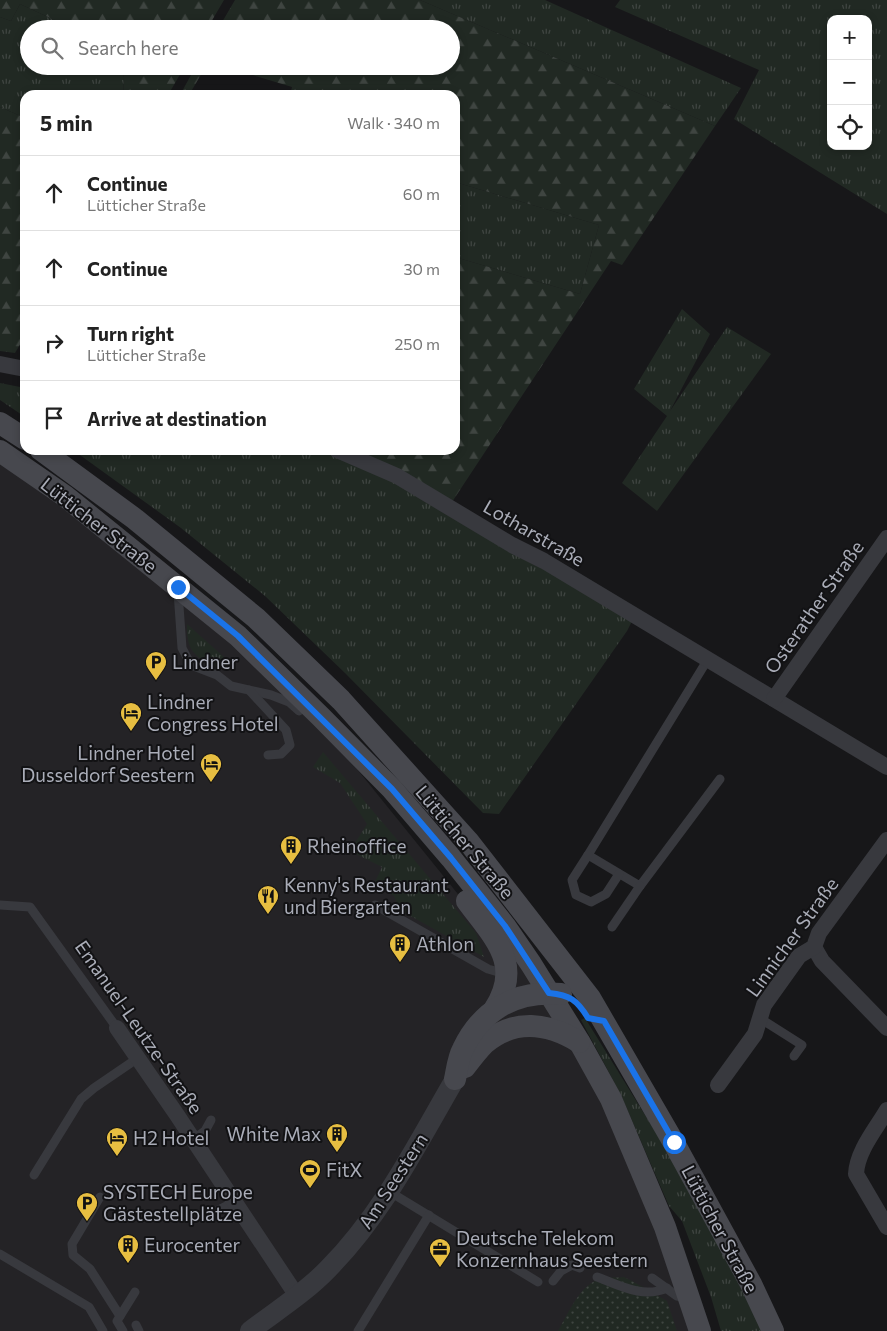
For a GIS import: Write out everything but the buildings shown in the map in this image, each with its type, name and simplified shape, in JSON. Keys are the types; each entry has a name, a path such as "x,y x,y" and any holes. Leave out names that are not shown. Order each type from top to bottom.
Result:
{"main road":[{"path":"0,423 20,436"},
{"name":"Lütticher Straße","path":"0,451 65,496 238,636 359,754 392,789 493,910 531,964 580,1043 611,1099 665,1227 700,1331"},
{"name":"Lütticher Straße","path":"47,455 135,519 256,618 341,700 468,841 590,998 674,1142 746,1276 773,1331"},
{"path":"359,754 370,783 441,867 493,936 504,957 507,974 503,995 494,1010"},
{"path":"455,1079 461,1051 480,1022 510,1000 526,995 562,994 572,998 580,1005 588,1018 604,1021"},
{"path":"455,1079 484,1044 498,1034 518,1027 537,1026 551,1028 566,1034 580,1043"}],"street":[{"path":"0,364 20,368"},
{"name":"Lotharstraße","path":"348,455 397,476 544,561 887,767"},
{"name":"Osterather Straße","path":"774,699 887,538"},
{"name":"Linnicher Straße","path":"718,1085 755,1034 764,1006 799,956 814,947 819,933 887,840"},
{"path":"814,947 822,962 887,1028"},
{"name":"Emanuel-Leutze-Straße","path":"117,1028 194,1139 297,1296"},
{"name":"Am Seestern","path":"250,1331 297,1296 328,1269 363,1230 390,1192 455,1079"},
{"path":"887,1110 860,1156 856,1165 856,1174 887,1227"}],"lane":[{"path":"178,587 182,648 191,665 217,675 231,686 271,695 289,702 306,717 321,717"},
{"path":"619,874 606,894 591,902 576,895 572,880 708,659"},
{"path":"249,690 286,730 290,745 281,754 268,756"},
{"path":"612,927 640,886 720,779"},
{"path":"588,855 640,886"},
{"path":"375,905 488,969 507,974"},
{"name":"Emanuel-Leutze-Straße","path":"0,906 30,907 117,1028"},
{"path":"760,1019 802,1045 794,1056"},
{"path":"34,1175 81,1099 138,1058"},
{"path":"194,1139 205,1131 211,1120"},
{"path":"390,1192 538,1282"},
{"path":"100,1197 72,1244 73,1255 90,1269 120,1316"},
{"path":"203,1218 234,1202"},
{"path":"358,1331 429,1215"},
{"path":"0,1254 90,1307 103,1331"},
{"path":"553,1281 561,1272 572,1265 580,1268"},
{"path":"597,1277 634,1292 657,1293 666,1288"},
{"path":"652,1278 680,1297 689,1299"},
{"path":"123,1331 117,1321 135,1292"}],"shaded area":[{"path":"0,460 174,590 315,717 491,935 526,965 602,1098 665,1240 692,1331 0,1331"}],"green space":[{"path":"0,0 224,0 212,20 55,20 20,4 11,21 0,17"},
{"path":"235,0 420,0 715,126 622,265 611,261 452,502 358,455 460,455 460,258 580,294 599,225 460,183 460,90 291,90 292,87 253,75 460,75 460,20 223,20"},
{"path":"420,0 545,0 741,88 715,126"},
{"path":"620,0 887,0 887,214 734,119 759,70 615,7"},
{"path":"20,4 55,20 20,20 20,75 123,75 123,90 20,90 20,116 0,107 0,17 11,21"},
{"path":"123,75 180,75 171,90 123,90"},
{"path":"191,75 201,75 192,90 183,90"},
{"path":"0,107 20,116 20,344 15,353 0,351"},
{"path":"460,183 599,225 580,294 460,258"},
{"path":"682,309 710,334 670,411 727,327 771,354 657,511 622,483 667,416 634,389"},
{"path":"0,383 20,387 20,414 0,400"},
{"path":"80,455 341,455 410,487 634,617 627,631 499,814 483,813 345,673 265,596 181,528"},
{"path":"187,624 224,657 226,668 213,665 193,652 190,647"},
{"path":"323,752 476,933 484,957 400,910 394,896 374,884 382,867 350,851 367,824 340,783 313,767"},
{"path":"585,1018 687,1183 763,1331 721,1331 711,1297 682,1221 669,1206 621,1095 581,1020"},
{"path":"624,1277 667,1301 677,1331 558,1331 576,1299 588,1285 604,1278"}],"place":[{"name":"Lindner","path":"156,681"},
{"name":"Lindner Congress Hotel","path":"131,732"},
{"name":"Lindner Hotel Dusseldorf Seestern","path":"211,783"},
{"name":"Rheinoffice","path":"291,865"},
{"name":"Kenny's Restaurant und Biergarten","path":"268,915"},
{"name":"Athlon","path":"400,963"},
{"name":"White Max","path":"337,1153"},
{"name":"H2 Hotel","path":"117,1157"},
{"name":"FitX","path":"310,1189"},
{"name":"SYSTECH Europe Gästestellplätze","path":"87,1222"},
{"name":"Eurocenter","path":"128,1264"},
{"name":"Deutsche Telekom Konzernhaus Seestern","path":"440,1268"}],"route":[{"path":"178,587 238,636 392,789 451,858 505,926 549,993 562,994 572,998 580,1005 588,1018 604,1021 674,1142"}]}
